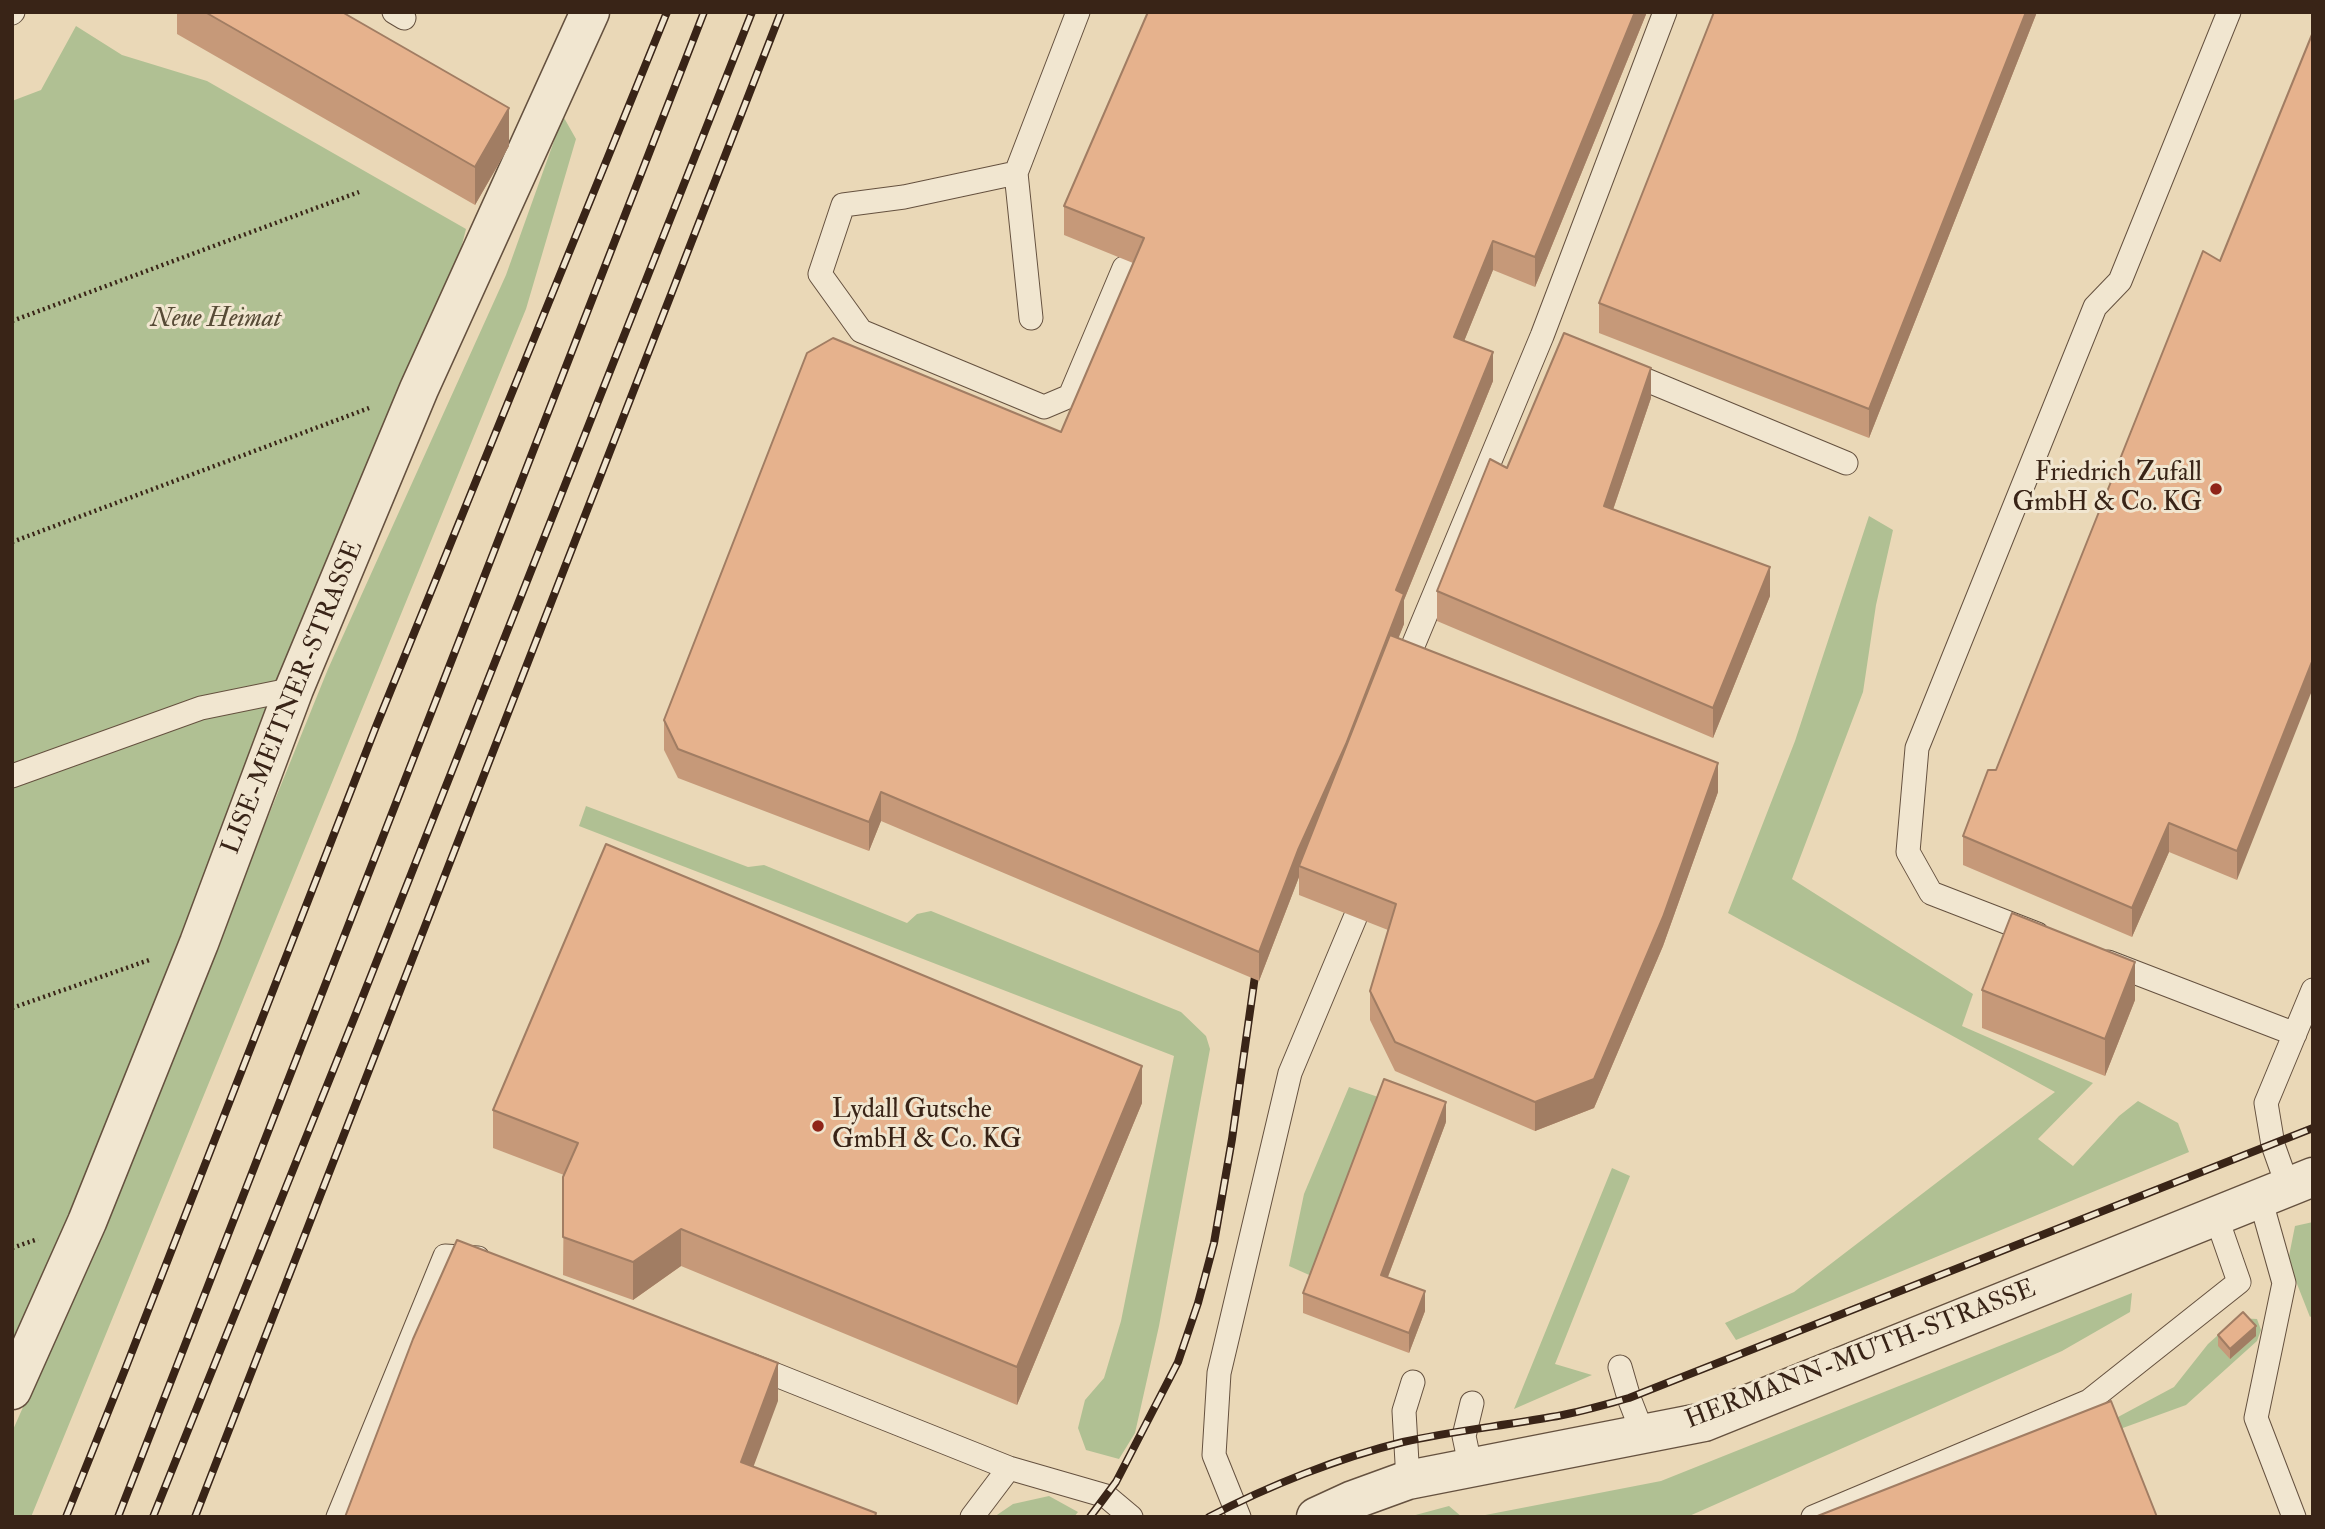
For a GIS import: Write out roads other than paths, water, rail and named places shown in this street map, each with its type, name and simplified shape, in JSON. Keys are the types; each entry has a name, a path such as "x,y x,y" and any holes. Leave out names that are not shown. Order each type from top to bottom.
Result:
{"street":[{"name":"LISE-MEITNER-STRASSE","path":"12,1390 87,1222 199,943 294,689 419,389 590,12"},
{"name":"HERMANN-MUTH-STRASSE","path":"1317,1517 1353,1500 1408,1480 1704,1422 2287,1187"}],"lane":[{"path":"1031,318 1016,173 1078,12"},
{"path":"1393,692 1542,336 1665,12"},
{"path":"2061,943 1931,893 1908,852 1917,748 2095,307 2120,281 2229,12"},
{"path":"1016,173 904,197 843,205 820,274 861,331 1044,407 1070,396 1124,268"},
{"path":"1542,336 1567,347"},
{"path":"1605,363 1846,463"},
{"path":"12,776 201,708 294,689"},
{"path":"1239,1517 1214,1455 1219,1373 1290,1073 1355,918"},
{"path":"2087,953 2295,1034"},
{"path":"2294,1517 2256,1418 2284,1283 2287,1187 2273,1144 2266,1103 2313,990"},
{"path":"1813,1517 2089,1401 2239,1282 2216,1216"},
{"path":"338,1517 445,1256 487,1259 499,1264"},
{"path":"729,1356 1009,1468 1106,1496 1131,1517"},
{"path":"1620,1367 1643,1434"},
{"path":"1408,1480 1404,1410 1413,1382"},
{"path":"1471,1469 1464,1436 1472,1403"},
{"path":"972,1517 1009,1468"}],"railway":[{"path":"66,1517 375,729 667,12"},
{"path":"118,1517 704,12"},
{"path":"153,1517 357,1011 752,12"},
{"path":"195,1517 781,12"},
{"path":"1090,1517 1116,1482 1178,1362 1198,1303 1214,1243 1255,976"},
{"path":"1209,1517 1304,1474 1378,1449 1440,1435 1561,1415 1629,1398 2313,1128"}],"place":[{"name":"Friedrich Zufall GmbH & Co. KG","path":"2216,489"},
{"name":"Lydall Gutsche GmbH & Co. KG","path":"818,1126"}],"park label":[{"name":"Neue Heimat","path":"216,320"}]}
